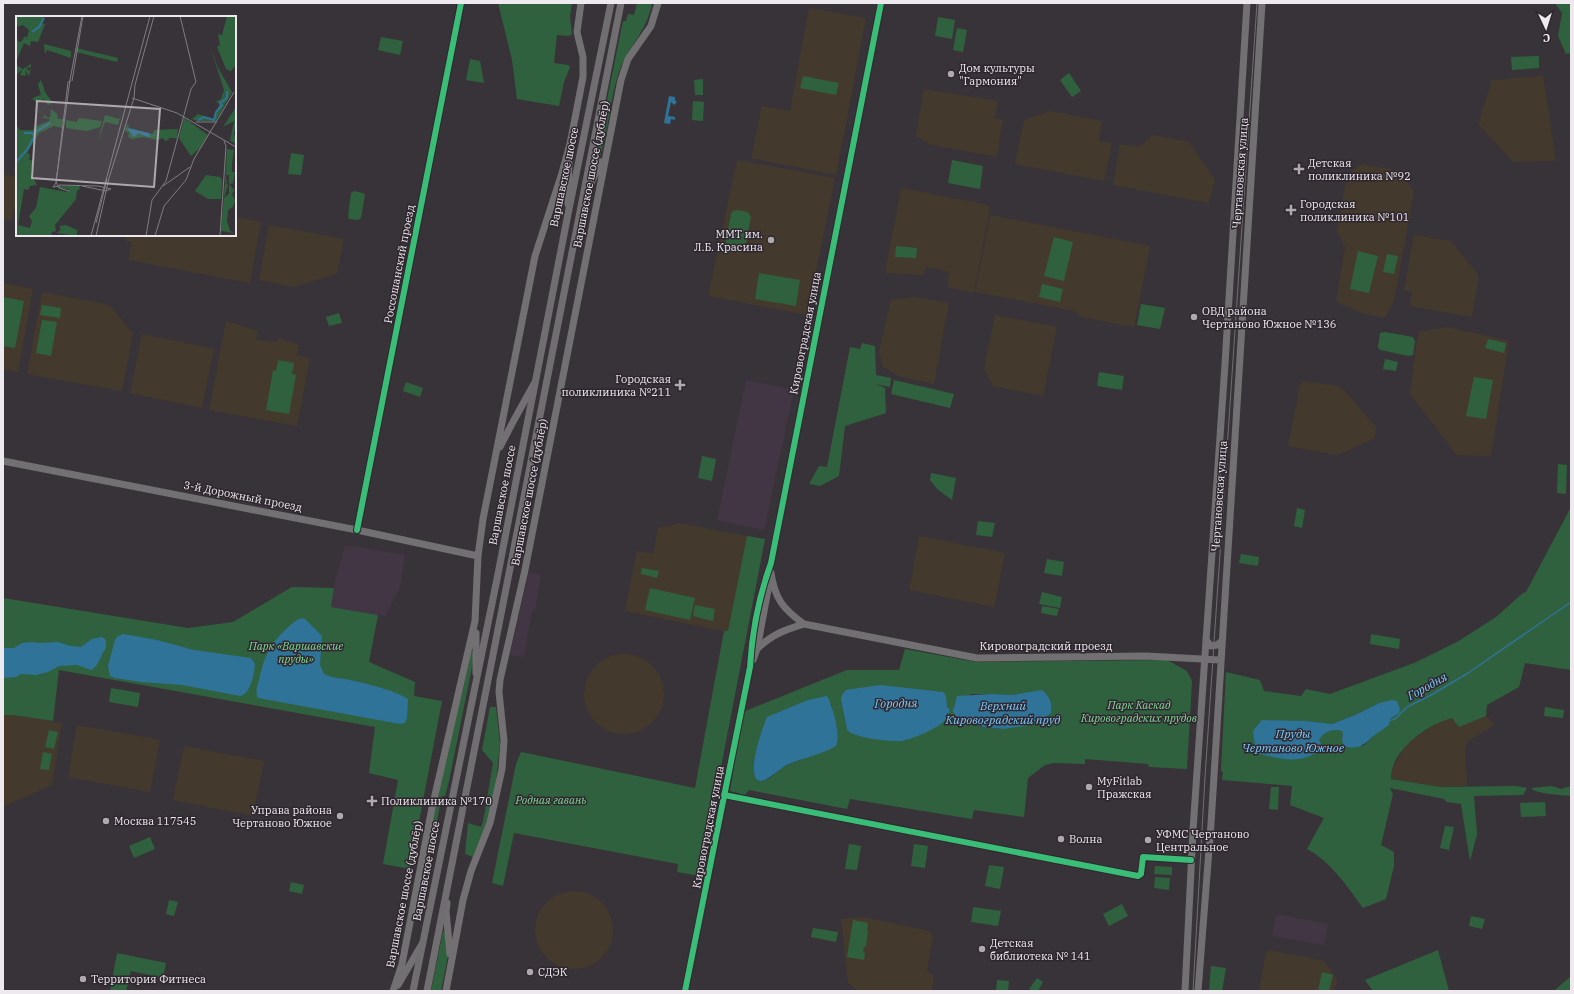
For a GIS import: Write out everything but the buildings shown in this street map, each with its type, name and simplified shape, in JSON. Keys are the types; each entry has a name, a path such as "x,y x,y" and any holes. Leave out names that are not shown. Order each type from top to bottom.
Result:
{"main road":[{"name":"Варшавское шоссе (дублёр)","path":"394,991 402,964 432,808 475,621 478,556 483,519 535,256 570,144 583,77 583,57 577,32 580,3"},
{"name":"Варшавское шоссе","path":"413,991 476,677 499,572 568,214 611,3"},
{"name":"Варшавское шоссе","path":"427,991 621,3"},
{"name":"Варшавское шоссе (дублёр)","path":"446,991 463,900 471,871 490,823 502,769 504,741 499,692 500,680 525,570 607,149 624,70 634,50 651,26 658,3"},
{"name":"Кировоградская улица","path":"750,667 757,648 764,598 881,3"},
{"name":"Чертановская улица","path":"1184,991 1191,860 1234,227 1247,3"},
{"name":"Чертановская улица","path":"1198,991 1211,824 1262,3"},
{"path":"568,214 570,144"},
{"path":"583,199 607,149"},
{"path":"1234,227 1242,224 1247,230"},
{"path":"496,457 514,420 535,384"},
{"name":"3-й Дорожный проезд","path":"3,461 357,530 478,556"},
{"name":"Кировоградская улица","path":"685,991 750,667 755,624 771,573 771,563"},
{"path":"771,573 778,599 789,614 804,624"},
{"path":"764,598 778,599"},
{"path":"785,630 790,625 789,614"},
{"path":"475,621 476,677"},
{"path":"755,624 760,632 769,637"},
{"path":"757,648 769,637 804,624"},
{"name":"Кировоградский проезд","path":"804,624 977,658 1146,656 1220,660"},
{"path":"1206,640 1211,646 1217,645 1222,641"},
{"path":"449,873 446,911 450,949 450,969"},
{"path":"394,991 423,942"}],"street":[{"name":"Россошанский проезд","path":"357,530 460,3"},
{"path":"724,795 1138,876 1141,874 1143,857 1191,860"}],"shaded area":[{"path":"809,8 866,18 836,175 751,158 762,106 790,111"},
{"path":"1543,76 1556,161 1513,162 1478,124 1492,80"},
{"path":"924,89 998,101 995,118 1003,120 997,157 929,144 916,136"},
{"path":"1050,111 1102,121 1099,141 1112,143 1104,181 1015,164 1024,120"},
{"path":"1153,135 1189,142 1215,180 1209,203 1113,185 1120,144 1139,147"},
{"name":"ММТ им. Л.Б. Красина","path":"737,160 835,178 807,315 708,296"},
{"path":"1362,164 1400,171 1414,192 1394,301 1385,318 1362,313 1336,302 1345,247 1337,231 1347,174"},
{"path":"3,174 16,177 16,202 12,221 3,219"},
{"path":"901,188 988,205 990,207 974,293 947,287 949,272 926,267 924,275 885,273"},
{"path":"990,215 1150,246 1134,327 1081,317 1075,311 975,292"},
{"path":"236,217 261,222 250,283 128,260 132,242 125,241 126,236 236,236"},
{"path":"269,225 344,239 337,274 294,287 259,280"},
{"path":"1414,235 1451,241 1479,276 1472,317 1410,306 1412,292 1404,290"},
{"path":"3,283 33,289 18,372 3,369"},
{"path":"42,292 110,305 133,334 122,391 27,374"},
{"path":"914,297 949,303 934,384 898,376 883,367 879,352 891,300"},
{"path":"995,315 1057,327 1043,396 993,386 984,369"},
{"path":"226,321 258,331 256,340 277,342 278,338 299,345 297,355 310,358 297,426 209,410"},
{"path":"1448,327 1509,341 1491,456 1457,455 1410,394 1418,332"},
{"path":"142,334 214,349 202,408 130,393"},
{"path":"746,380 794,390 764,530 717,520"},
{"path":"1304,381 1337,386 1345,391 1376,427 1375,438 1338,455 1288,446 1300,385"},
{"path":"679,523 747,536 728,632 625,611 637,551 653,554 658,528"},
{"path":"919,536 1005,553 994,607 909,590"},
{"path":"345,545 405,555 400,588 385,616 331,607 336,578"},
{"path":"529,572 541,575 535,610 532,610 524,657 510,655"},
{"path":"624,654 639,657 652,666 661,679 664,694 661,709 652,722 639,731 624,734 609,731 596,722 587,709 584,694 587,679 596,666 609,657"},
{"path":"3,715 13,715 62,723 52,785 3,807"},
{"path":"1486,716 1495,725 1469,740 1465,750 1467,786 1440,787 1391,779 1391,769 1407,744 1435,724 1452,718 1459,727"},
{"path":"77,725 160,740 150,792 68,777"},
{"path":"184,746 264,761 253,816 173,800"},
{"path":"574,891 589,894 601,903 610,915 613,930 610,945 601,957 589,966 574,969 559,966 547,957 538,945 535,930 538,915 547,903 559,894"},
{"path":"1276,914 1328,924 1324,945 1272,936"},
{"path":"863,917 930,931 933,937 927,970 934,977 932,991 858,991 848,983 841,919"},
{"path":"1269,950 1324,961 1336,977 1337,983 1333,991 1259,991 1266,952"}],"green space":[{"path":"498,3 572,3 570,16 572,34 569,36 557,35 554,63 568,65 570,67 564,82 559,106 517,99 512,60"},
{"path":"637,3 652,3 647,21 620,69 614,88 602,150 599,160 593,169 623,21 626,21 628,14 634,15"},
{"path":"1555,3 1571,3 1571,53 1566,54 1558,36 1562,13"},
{"path":"938,17 955,20 952,39 935,36"},
{"path":"957,28 967,30 963,52 953,50"},
{"path":"381,37 403,41 400,55 378,50"},
{"path":"1539,56 1539,68 1512,70 1511,57"},
{"path":"470,59 480,61 484,83 466,80"},
{"path":"1069,73 1081,91 1072,97 1060,80"},
{"path":"803,76 839,83 836,95 800,88"},
{"path":"703,79 703,95 695,95 694,80"},
{"path":"693,101 704,102 703,121 692,120"},
{"path":"291,153 304,155 301,175 288,174"},
{"path":"952,160 983,166 980,189 948,183"},
{"path":"354,191 365,195 361,218 358,220 349,219 348,216 351,193"},
{"path":"737,210 748,212 751,217 745,249 741,253 728,251 725,246 731,214 733,211"},
{"path":"1054,237 1073,242 1064,281 1044,276"},
{"path":"896,246 917,248 916,258 895,257"},
{"path":"1358,251 1378,256 1369,293 1350,289"},
{"path":"1387,254 1398,256 1394,274 1383,272"},
{"path":"759,273 800,280 796,306 755,299"},
{"path":"1042,284 1063,289 1060,302 1039,297"},
{"path":"3,297 24,301 15,348 3,346"},
{"path":"1141,304 1165,308 1160,329 1137,325"},
{"path":"42,305 61,308 60,318 40,315"},
{"path":"339,313 342,323 329,326 326,317"},
{"path":"42,320 57,322 51,356 36,353"},
{"path":"1385,332 1413,337 1415,341 1413,355 1409,356 1380,350 1378,347 1380,333"},
{"path":"1488,339 1506,343 1504,353 1485,348"},
{"path":"862,343 875,346 876,375 891,378 890,387 875,384 885,388 886,413 845,426 839,476 820,486 809,484 819,466 827,467 850,347 860,349"},
{"path":"1385,359 1398,362 1396,371 1383,369"},
{"path":"278,360 294,363 292,374 296,375 289,414 266,410 273,370 276,371"},
{"path":"1099,372 1124,376 1122,390 1097,386"},
{"path":"1474,377 1493,380 1486,419 1466,416"},
{"path":"894,380 954,394 950,408 891,394"},
{"path":"406,382 423,388 420,397 403,391"},
{"path":"702,456 716,459 712,481 698,478"},
{"path":"1558,464 1567,465 1566,494 1557,493"},
{"path":"931,473 956,478 952,500 937,489 930,480"},
{"name":"Парк Каскад Кировоградских прудов","path":"1571,507 1571,670 1525,663 1519,687 1487,705 1486,716 1459,727 1452,718 1427,729 1412,740 1399,754 1392,770 1391,779 1440,787 1516,786 1527,788 1523,795 1474,796 1477,834 1470,861 1461,804 1390,788 1393,794 1381,845 1394,852 1394,866 1386,899 1363,908 1345,883 1331,868 1316,854 1307,849 1324,818 1290,805 1292,786 1222,780 1223,772 1221,771 1226,672 1260,680 1264,691 1301,696 1306,689 1330,694 1414,663 1457,642 1496,617 1524,592 1526,592","holes":["1379,703 1394,716 1363,746 1342,740 1343,732 1336,730 1326,733 1319,740 1307,721 1332,724"]},
{"path":"1297,508 1305,510 1302,528 1294,526"},
{"path":"978,521 995,523 992,537 976,535"},
{"name":"Родная гавань","path":"747,536 765,539 700,876 677,872 678,864 514,833 503,886 492,883 516,764 521,752 695,788 724,631 728,631"},
{"path":"1241,554 1259,557 1258,566 1239,563"},
{"path":"1047,559 1064,562 1062,576 1044,573"},
{"path":"642,568 659,571 657,578 641,574"},
{"name":"Парк «Варшавские пруды»","path":"292,587 334,588 331,607 378,615 369,662 415,682 414,696 442,701 410,869 383,864 398,780 369,773 375,727 59,670 53,721 3,715 3,598 188,628 233,622"},
{"path":"650,588 695,598 690,620 645,610"},
{"path":"1042,592 1062,597 1060,608 1039,604"},
{"path":"695,605 715,609 713,621 693,616"},
{"path":"1042,606 1059,609 1057,616 1041,613"},
{"path":"1371,634 1400,639 1399,649 1370,644"},
{"name":"Парк Каскад Кировоградских прудов","path":"905,649 976,662 1167,660 1187,671 1192,681 1187,769 1149,767 1148,764 1085,759 1085,764 1054,763 1045,765 1028,778 1024,817 974,810 972,819 850,799 847,809 749,790 745,795 730,791 743,712 847,670 899,670","holes":["942,692 947,708 949,708 950,713 948,713 946,719 847,730 841,700","1026,693 1003,729 967,724 959,720 954,712 954,708 971,694 1012,695","831,704 837,728 837,743 781,769 766,780 760,781 756,778 754,771 756,751 767,718 777,714"]},
{"path":"471,652 473,652 473,662 449,781 445,796 442,796 430,855 426,854 450,735 462,694"},
{"path":"111,688 140,693 138,707 109,702"},
{"path":"490,707 496,707 500,744 496,781 487,823 473,857 465,854 468,823 481,827 493,763 482,750"},
{"path":"1545,707 1564,710 1563,718 1544,716"},
{"path":"49,730 58,732 54,749 45,747"},
{"path":"43,752 52,754 49,770 40,769"},
{"path":"1552,786 1561,789 1571,786 1571,796 1538,792 1531,788"},
{"path":"1271,787 1279,787 1278,810 1269,809"},
{"path":"1545,802 1546,816 1521,817 1520,803"},
{"path":"1445,826 1454,827 1449,850 1440,848"},
{"path":"150,837 155,849 134,858 129,846"},
{"path":"849,844 861,846 857,870 845,869"},
{"path":"914,844 928,846 925,868 911,866"},
{"path":"989,865 1004,867 1000,889 985,886"},
{"path":"1155,866 1172,867 1172,875 1154,874"},
{"path":"1155,877 1170,878 1169,890 1154,888"},
{"path":"291,882 304,885 302,894 289,891"},
{"path":"169,900 178,902 174,916 166,914"},
{"path":"1122,904 1128,916 1109,926 1103,914"},
{"path":"973,907 1001,911 998,926 971,922"},
{"path":"1471,916 1485,919 1482,929 1469,926"},
{"path":"853,920 868,923 866,947 864,947 863,952 865,953 864,960 847,957"},
{"path":"813,928 838,932 836,942 811,937"},
{"path":"443,931 445,931 448,956 441,991 431,991"},
{"path":"1438,950 1449,991 1373,991 1365,980"},
{"path":"117,953 166,963 163,978 131,971 128,983 112,980"},
{"path":"1211,966 1226,968 1222,991 1209,991"},
{"path":"1322,972 1333,975 1329,991 1318,991"},
{"path":"1571,976 1571,991 1554,991"},
{"path":"1037,978 1043,982 1038,991 1032,991 1029,989"},
{"path":"997,980 1009,981 1008,991 996,991"},
{"path":"112,981 128,984 126,991 110,991"}],"water":[{"path":"669,96 675,97 677,102 674,105 671,102 668,116 675,117 675,120 671,119 670,124 664,123"},
{"path":"302,618 305,619 322,636 320,665 324,674 331,677 375,686 408,699 407,718 405,723 400,724 258,698 257,687 263,665 271,646 286,629 295,621"},
{"path":"123,634 157,640 194,650 251,658 255,664 254,673 249,688 247,692 240,696 182,685 141,682 110,676 108,666 115,640"},
{"path":"102,637 106,640 106,648 98,663 91,670 77,665 59,666 48,672 36,675 21,674 16,677 3,678 3,648 14,648 22,643 32,642 58,642 70,646 81,647 92,639"},
{"path":"880,685 943,692 946,696 947,708 949,708 950,713 948,713 946,719 938,726 925,733 906,740 881,740 851,733 847,730 841,700 842,695 846,690"},
{"name":"Верхний Кировоградский пруд","path":"1042,690 1050,700 1051,713 1039,722 1024,726 1003,729 984,727 960,721 953,713 957,696 992,694 1012,695"},
{"path":"827,696 834,713 837,728 838,735 836,746 824,752 787,765 763,781 756,778 754,762 767,717 808,700"},
{"name":"Пруды Чертаново Южное","path":"1392,700 1397,701 1400,709 1399,713 1390,719 1389,725 1358,747 1354,748 1344,746 1342,740 1343,732 1333,730 1319,740 1323,748 1306,757 1290,760 1256,753 1253,731 1262,720 1307,721 1332,724 1379,703"}],"waterway":[{"name":"Городня","path":"1387,721 1395,719 1407,707 1433,694 1468,673 1571,602"}],"tram line":[{"path":"1193,991 1205,777 1257,3"}],"cycle path":[{"path":"357,530 461,3"},
{"path":"685,991 750,667 752,641 757,614 771,563 881,3"},
{"path":"724,795 1138,876 1141,874 1143,857 1191,860"}],"place":[{"name":"Дом культуры \"Гармония\"","path":"951,74"},
{"name":"Детская поликлиника №92","path":"1299,169"},
{"name":"Городская поликлиника №101","path":"1291,210"},
{"name":"ММТ им. Л.Б. Красина","path":"771,240"},
{"name":"ОВД района Чертаново Южное №136","path":"1194,317"},
{"name":"Городская поликлиника №211","path":"680,385"},
{"name":"MyFitlab Пражская","path":"1089,787"},
{"name":"Поликлиника №170","path":"372,801"},
{"name":"Управа района Чертаново Южное","path":"340,816"},
{"name":"Москва 117545","path":"106,821"},
{"name":"Волна","path":"1061,839"},
{"name":"УФМС Чертаново Центральное","path":"1148,840"},
{"name":"Детская библиотека № 141","path":"982,949"},
{"name":"СДЭК","path":"530,972"},
{"name":"Территория Фитнеса","path":"83,979"}]}
